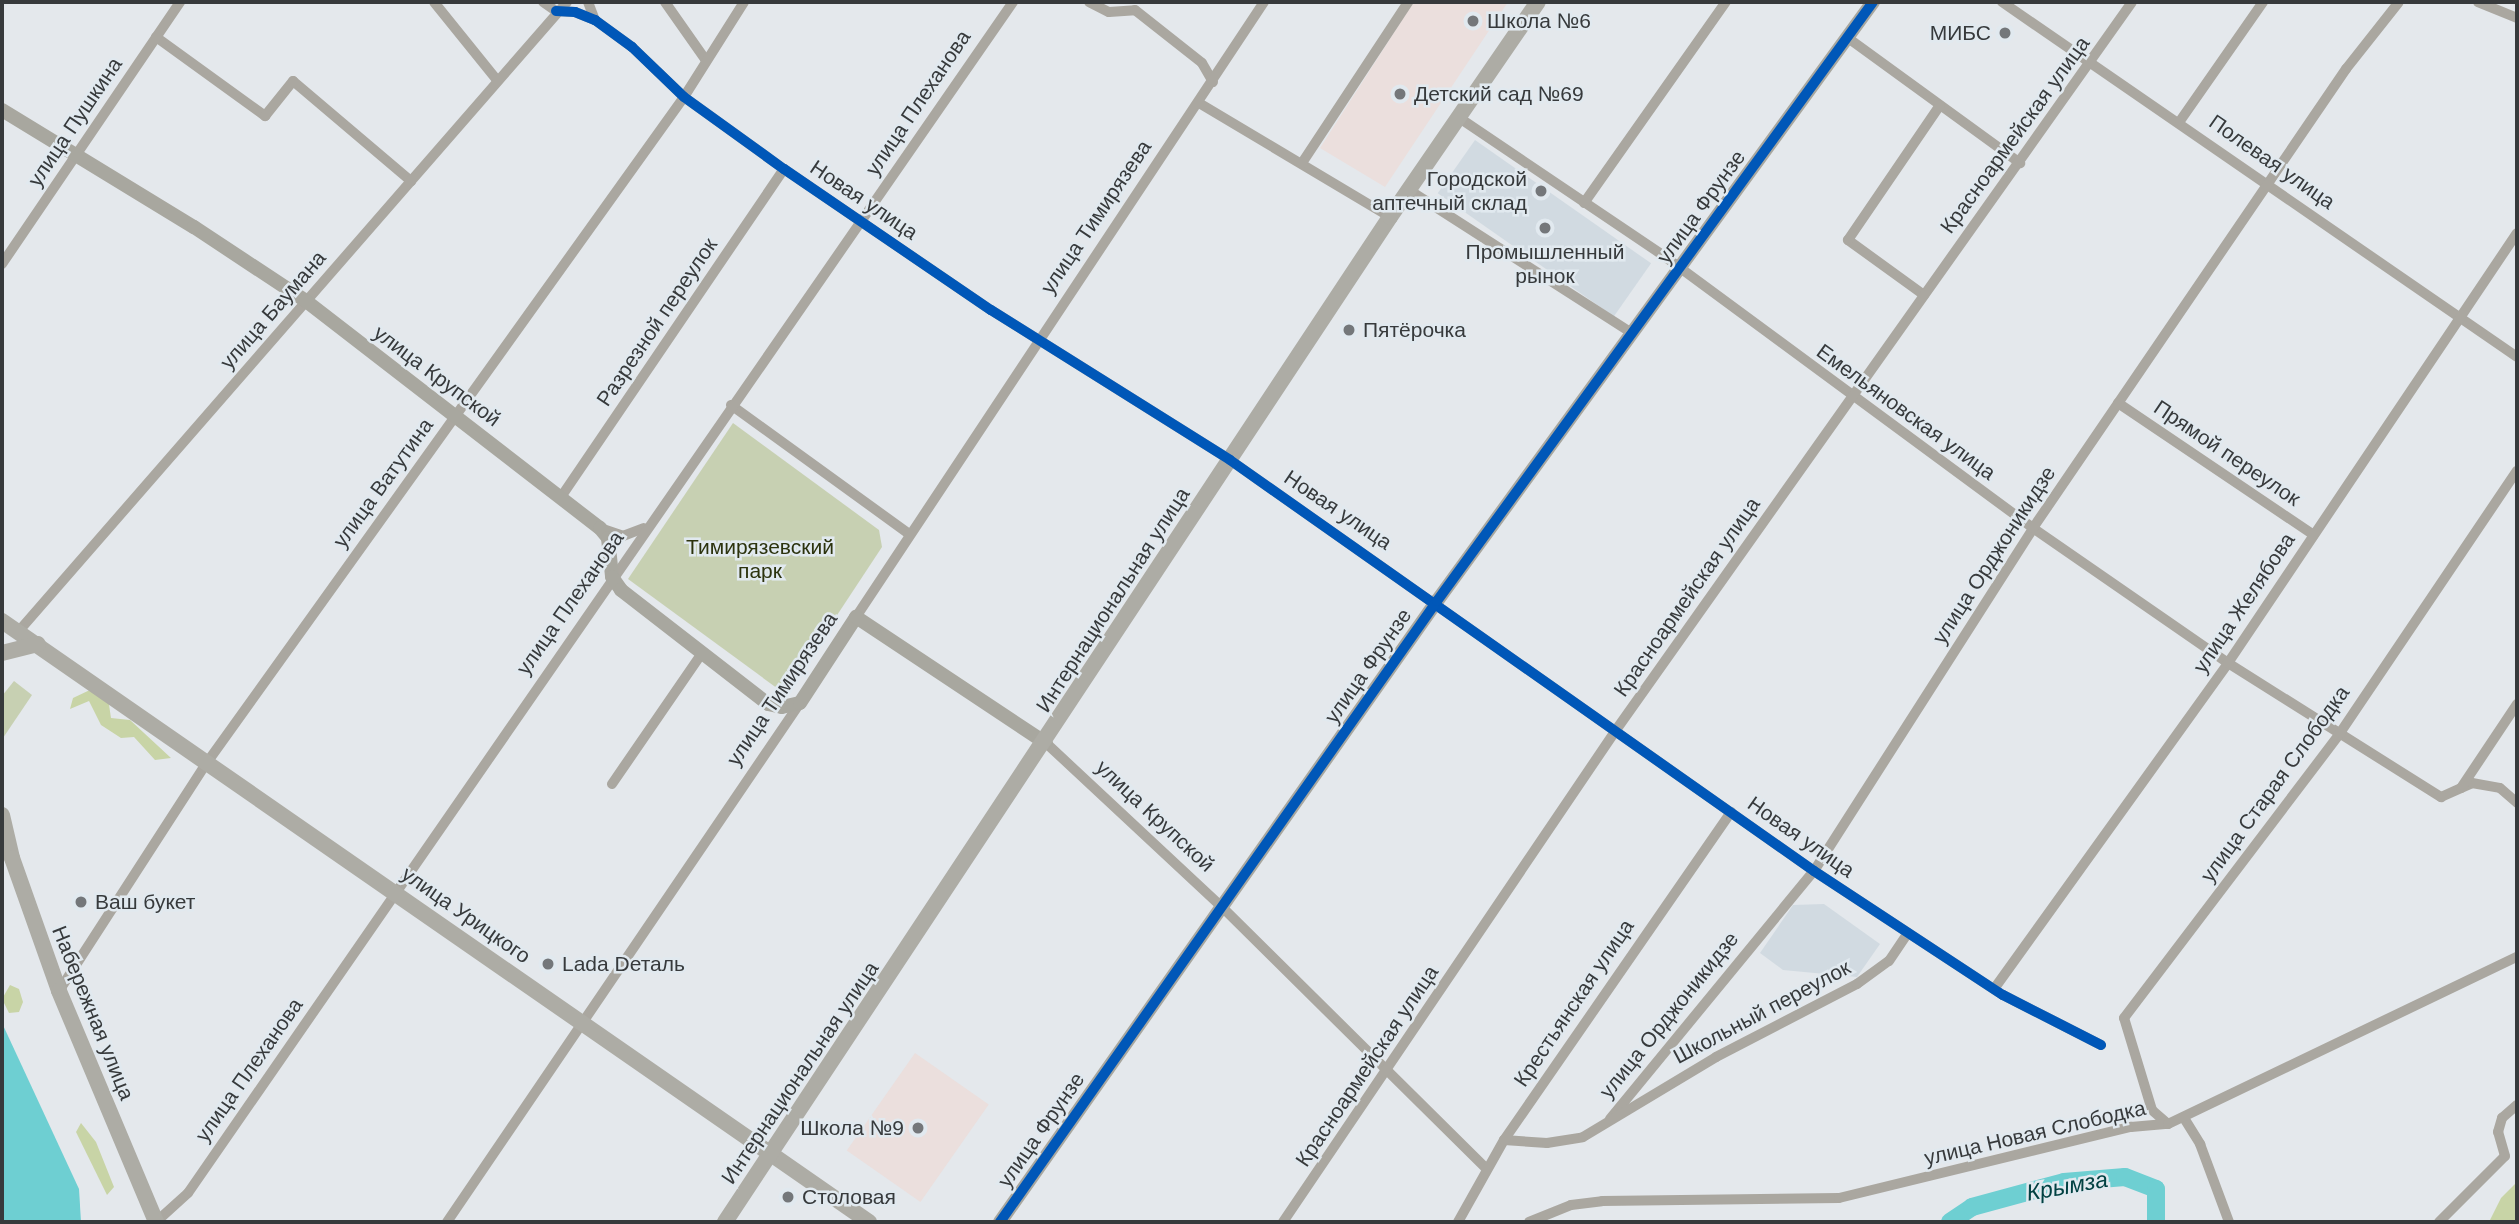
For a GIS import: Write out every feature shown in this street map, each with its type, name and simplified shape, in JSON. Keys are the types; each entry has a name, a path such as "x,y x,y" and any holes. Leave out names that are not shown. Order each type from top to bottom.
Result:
{"main road":[{"name":"Интернациональная улица","path":"725,1222 1046,743 1390,217 1538,2"},
{"name":"улица Урицкого","path":"2,621 869,1222"},
{"path":"2,653 37,644"},
{"name":"Набережная улица","path":"2,815 12,858 59,991 156,1222"}],"street":[{"name":"улица Пушкина","path":"2,264 180,2"},
{"path":"434,2 497,80"},
{"path":"543,2 554,6"},
{"name":"улица Баумана","path":"18,632 411,181 497,80 554,6 566,2"},
{"path":"588,2 595,20"},
{"path":"665,2 705,59"},
{"name":"улица Ватутина","path":"59,991 206,764 684,97 705,59 744,2"},
{"name":"улица Плеханова","path":"156,1222 188,1193 611,577 1013,2"},
{"path":"1089,2 1109,12 1135,10 1202,63 1213,82"},
{"name":"улица Тимирязева","path":"447,1222 800,703 908,533 1199,103 1264,2"},
{"path":"1302,163 1408,2"},
{"path":"1584,203 1726,2"},
{"name":"улица Фрунзе","path":"1000,1222 1437,601 1873,2"},
{"name":"Полевая улица","path":"2002,2 2269,182 2517,357"},
{"name":"Красноармейская улица","path":"1283,1222 1387,1073 1616,730 2092,63 2132,2"},
{"path":"2180,121 2263,2"},
{"name":"улица Орджоникидзе","path":"1610,1119 1814,871 2033,528 2269,182 2399,2"},
{"path":"2478,2 2517,18"},
{"name":"Новая улица","path":"554,6 595,20 632,47 684,97 784,169 1037,339 1230,460 1437,601 1814,871 1994,989 2101,1045"},
{"path":"156,37 265,116 293,81 411,181"},
{"path":"1848,38 2020,163"},
{"path":"1199,103 1390,217"},
{"path":"1924,295 1847,240 1940,105"},
{"name":"улица Крупской","path":"2,110 306,301 600,528"},
{"name":"Емельяновская улица","path":"1458,117 1584,203 2033,528 2228,663 2441,797 2457,794 2472,783 2500,789 2517,803"},
{"name":"Разрезной переулок","path":"561,497 784,169"},
{"path":"1409,190 1632,333"},
{"name":"улица Желябова","path":"1994,989 2228,663 2517,233"},
{"name":"Прямой переулок","path":"2118,403 2314,536"},
{"path":"731,405 908,533"},
{"name":"улица Старая Слободка","path":"2168,1124 2152,1110 2124,1018 2340,733 2517,471"},
{"path":"600,528 623,536 647,526"},
{"path":"600,528 608,538 611,577 768,704 782,707 800,703"},
{"name":"улица Крупской","path":"856,617 1046,743 1222,907 1486,1168"},
{"path":"612,784 702,653"},
{"path":"2457,794 2517,704"},
{"name":"Крестьянская улица","path":"1458,1222 1504,1140 1731,812"},
{"name":"Школьный переулок","path":"1504,1140 1547,1143 1583,1137 1610,1119 1857,984 1889,961 1908,933"},
{"name":"улица Новая Слободка","path":"1529,1222 1571,1205 1602,1201 1839,1198 2131,1127 2168,1124 2517,957"},
{"path":"2439,1222 2505,1156 2498,1132 2502,1118 2517,1105"},
{"path":"2184,1118 2200,1144 2229,1222"}],"shaded area":[{"name":"Детский сад №69","path":"1508,2 1385,187 1320,148 1413,3"},
{"name":"Промышленный рынок","path":"1475,140 1651,263 1614,317 1438,193"},
{"path":"1824,904 1880,944 1857,977 1783,970 1760,953 1793,905"},
{"name":"Школа №9","path":"915,1053 989,1105 920,1202 847,1150"}],"green space":[{"name":"Тимирязевский парк","path":"733,423 879,530 882,547 785,694 628,579"},
{"path":"14,681 32,695 3,738 2,696"},
{"path":"92,689 108,698 111,718 130,720 171,758 155,760 134,737 121,738 101,725 89,701 70,709 73,698"},
{"path":"10,985 19,989 23,1002 19,1012 9,1013 2,999"},
{"path":"81,1123 96,1142 114,1187 107,1195 76,1132"},
{"path":"2517,1182 2517,1222 2489,1222 2501,1198"}],"water":[{"path":"2,1023 79,1189 81,1222 2,1222"}],"waterway":[{"name":"Крымза","path":"1950,1222 1972,1207 2064,1182 2125,1177 2156,1189 2156,1222"}],"cycle path":[{"path":"1000,1222 1437,601 1873,2"},
{"path":"556,11 575,12 595,20 632,47 684,97 784,169 991,310 1230,460 1814,871 2003,995 2101,1045"}],"place":[{"name":"Школа №6","path":"1473,21"},
{"name":"МИБС","path":"2005,33"},
{"name":"Детский сад №69","path":"1400,94"},
{"name":"Городской аптечный склад","path":"1541,191"},
{"name":"Промышленный рынок","path":"1545,228"},
{"name":"Пятёрочка","path":"1349,330"},
{"name":"Ваш букет","path":"81,902"},
{"name":"Lada Dеталь","path":"548,964"},
{"name":"Школа №9","path":"918,1128"},
{"name":"Столовая","path":"788,1197"}]}
